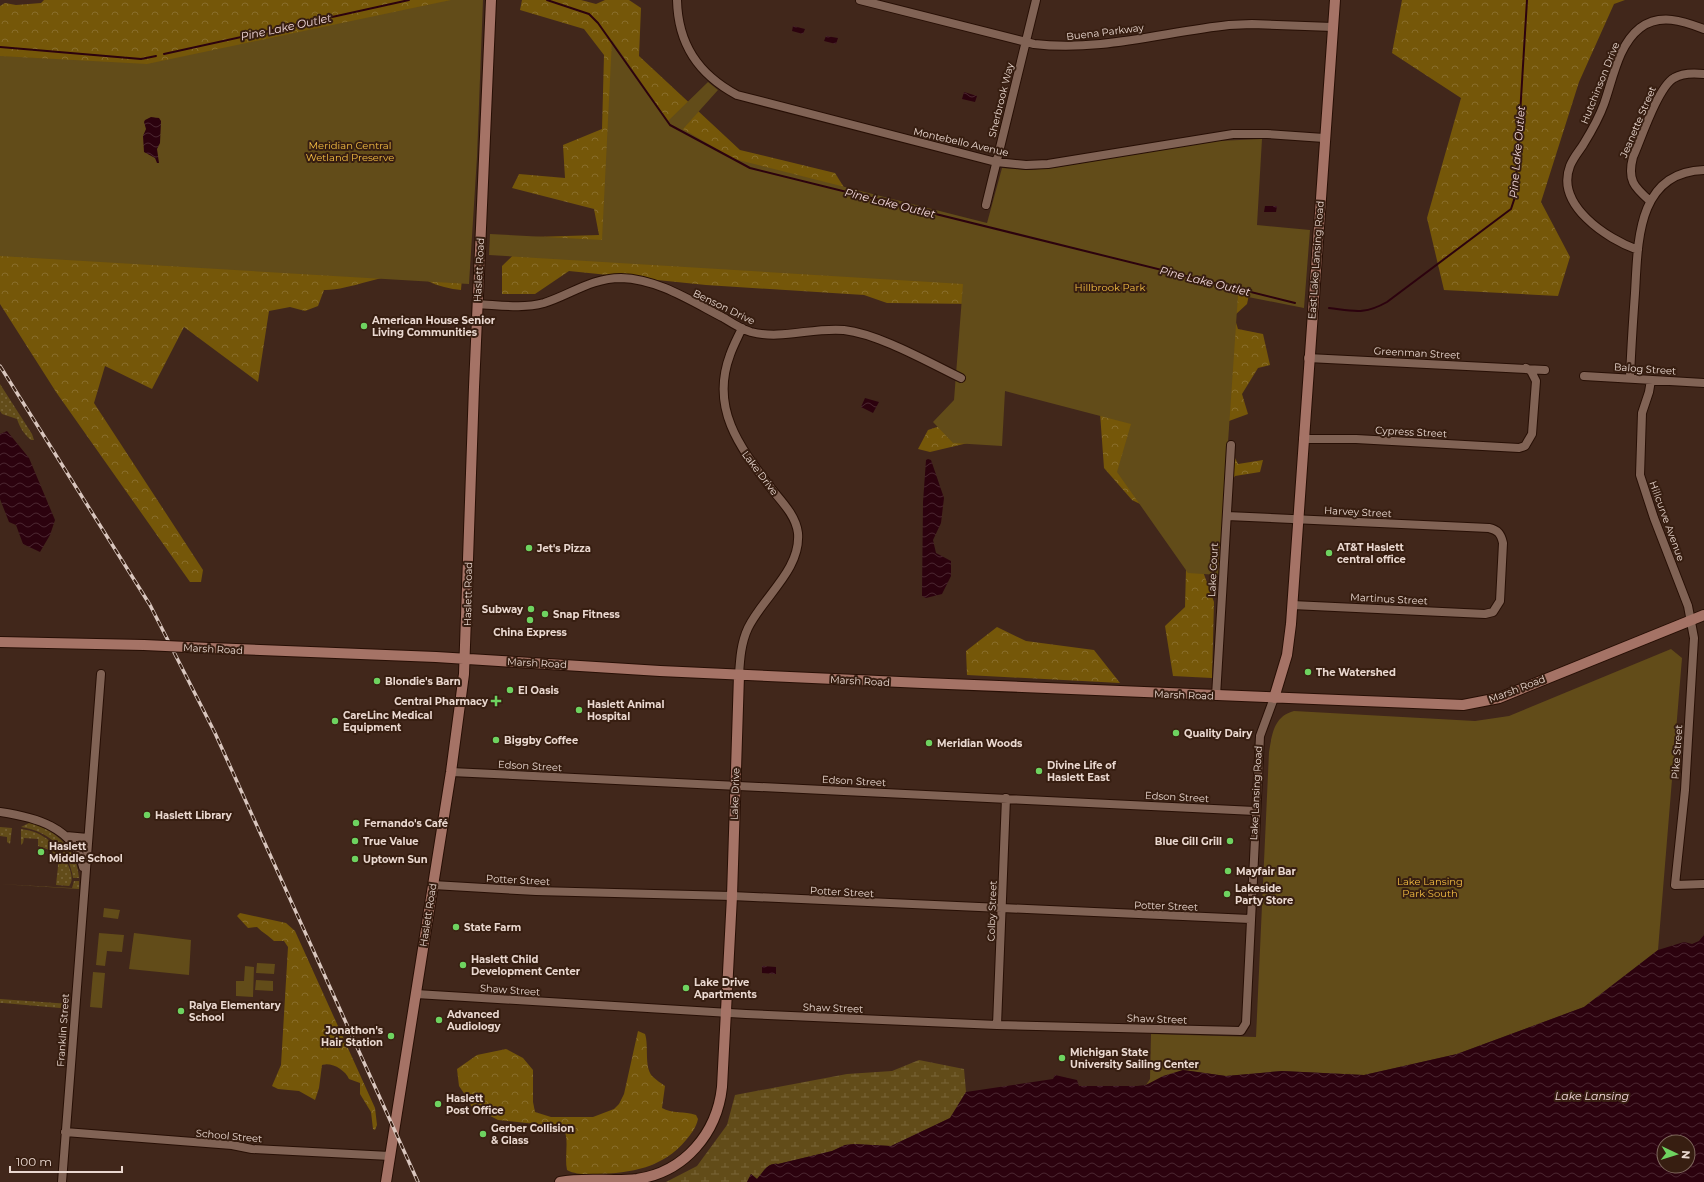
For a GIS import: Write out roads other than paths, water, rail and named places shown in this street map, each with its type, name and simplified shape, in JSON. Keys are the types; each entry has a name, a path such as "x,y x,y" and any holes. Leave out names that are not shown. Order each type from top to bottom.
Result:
{"main road":[{"name":"Haslett Road","path":"386,1182 451,772 465,659 477,304 491,0"},
{"name":"East Lake Lansing Road","path":"1298,519 1308,358 1335,0"},
{"name":"Lake Lansing Road","path":"1274,698 1287,655 1298,519"},
{"name":"Marsh Road","path":"0,642 144,645 465,659 739,675 1454,705 1499,698 1704,615"},
{"name":"Lake Drive","path":"560,1182 647,1177 667,1170 693,1151 706,1135 718,1107 722,1087 732,896 739,675"}],"street":[{"name":"Montebello Avenue","path":"677,0 679,26 690,54 699,66 718,84 737,95 996,162 1026,165 1048,164 1233,134 1267,134 1324,138"},
{"name":"Buena Parkway","path":"860,0 1026,42 1048,46 1085,46 1229,24 1332,27"},
{"name":"Sherbrook Way","path":"986,205 1036,0"},
{"name":"Hutchinson Drive","path":"1638,250 1608,236 1578,207 1569,188 1568,173 1603,107 1621,55 1633,35 1649,24 1665,19 1685,22 1704,29"},
{"name":"Jeanette Street","path":"1650,200 1636,189 1632,182 1630,166 1633,157 1664,87 1680,75 1704,74"},
{"path":"1630,378 1641,225 1650,200 1664,185 1674,178 1688,173 1704,170"},
{"name":"Benson Drive","path":"477,304 530,306 556,298 593,281 609,278 630,278 642,280 665,288 742,328 756,333 772,335 826,330 852,331 870,336 961,378"},
{"name":"Lake Drive","path":"739,675 740,654 748,628 793,561 798,539 794,519 744,453 734,434 727,414 724,394 725,374 730,356 742,328"},
{"name":"Greenman Street","path":"1308,358 1545,370"},
{"name":"Cypress Street","path":"1303,438 1356,439 1519,448 1525,446 1532,434 1536,381 1531,371 1526,368"},
{"name":"Balog Street","path":"1584,376 1704,383"},
{"name":"Hillcurve Avenue","path":"1651,380 1649,392 1642,413 1640,475 1652,512 1688,606 1691,620"},
{"name":"Lake Court","path":"1216,696 1231,445"},
{"name":"Harvey Street","path":"1226,516 1489,528 1495,530 1502,535 1503,543 1500,601 1498,607 1493,612 1485,614"},
{"name":"Martinus Street","path":"1292,605 1485,614"},
{"name":"Pike Street","path":"1691,620 1694,647 1693,676 1685,790 1675,885 1704,884"},
{"name":"Franklin Street","path":"62,1182 101,674"},
{"name":"Lake Lansing Road","path":"1246,1023 1255,811 1260,736 1274,698"},
{"name":"Edson Street","path":"451,772 1255,811"},
{"name":"Colby Street","path":"997,1025 1006,798"},
{"name":"Franklin Street","path":"0,812 34,818 66,836 80,856 84,869 84,880"},
{"name":"Franklin Street","path":"66,836 88,838"},
{"name":"Potter Street","path":"433,884 592,894 732,896 1250,920"},
{"name":"Shaw Street","path":"416,994 725,1013 997,1025 1238,1032 1243,1029 1246,1023"},
{"name":"School Street","path":"65,1132 232,1145 252,1149 390,1156"}],"water":[{"path":"793,26 805,29 803,34 792,31"},
{"path":"826,36 838,38 836,44 824,41"},
{"path":"964,92 977,96 975,102 962,99"},
{"path":"151,117 159,118 161,121 160,143 157,149 159,163 157,163 155,158 144,152 143,136 146,129 144,122"},
{"path":"1265,206 1277,206 1276,212 1264,212"},
{"path":"865,398 879,402 873,413 861,407"},
{"path":"7,431 29,458 55,520 50,535 40,552 23,544 16,525 9,522 0,499 0,434"},
{"path":"926,460 931,460 944,498 941,523 933,540 936,553 951,561 951,576 942,594 926,598 922,596 923,502"},
{"name":"Lake Lansing","path":"1704,935 1704,1182 747,1182 751,1174 757,1179 766,1168 771,1165 832,1151 845,1145 891,1146 950,1118 966,1092 1053,1079 1055,1075 1077,1080 1079,1086 1137,1086 1146,1085 1163,1076 1183,1070 1226,1076 1282,1071 1364,1075 1457,1054 1584,1007 1658,950 1684,942 1692,944 1699,941"},
{"path":"762,966 776,967 776,974 762,973"}],"waterway":[{"name":"Pine Lake Outlet","path":"164,54 409,0"},
{"name":"Pine Lake Outlet","path":"547,0 589,14 598,23 670,125 750,168 1295,303"},
{"name":"Pine Lake Outlet","path":"1329,308 1359,311 1372,309 1387,302 1511,209 1515,197 1527,0"},
{"name":"Pine Lake Outlet","path":"0,47 141,59 156,56"}],"railway":[{"path":"0,366 150,605 215,733 418,1182"}],"place":[{"name":"American House Senior Living Communities","path":"364,326"},
{"name":"Jet's Pizza","path":"529,548"},
{"name":"AT&T Haslett central office","path":"1329,553"},
{"name":"Subway","path":"531,609"},
{"name":"Snap Fitness","path":"545,614"},
{"name":"China Express","path":"530,620"},
{"name":"The Watershed","path":"1308,672"},
{"name":"Blondie's Barn","path":"377,681"},
{"name":"El Oasis","path":"510,690"},
{"name":"Central Pharmacy","path":"496,701"},
{"name":"Haslett Animal Hospital","path":"579,710"},
{"name":"CareLinc Medical Equipment","path":"335,721"},
{"name":"Quality Dairy","path":"1176,733"},
{"name":"Biggby Coffee","path":"496,740"},
{"name":"Meridian Woods","path":"929,743"},
{"name":"Divine Life of Haslett East","path":"1039,771"},
{"name":"Haslett Library","path":"147,815"},
{"name":"Fernando's Café","path":"356,823"},
{"name":"True Value","path":"355,841"},
{"name":"Blue Gill Grill","path":"1230,841"},
{"name":"Haslett Middle School","path":"41,852"},
{"name":"Uptown Sun","path":"355,859"},
{"name":"Mayfair Bar","path":"1228,871"},
{"name":"Lakeside Party Store","path":"1227,894"},
{"name":"State Farm","path":"456,927"},
{"name":"Haslett Child Development Center","path":"463,965"},
{"name":"Lake Drive Apartments","path":"686,988"},
{"name":"Ralya Elementary School","path":"181,1011"},
{"name":"Advanced Audiology","path":"439,1020"},
{"name":"Jonathon's Hair Station","path":"391,1036"},
{"name":"Michigan State University Sailing Center","path":"1062,1058"},
{"name":"Haslett Post Office","path":"438,1104"},
{"name":"Gerber Collision & Glass","path":"483,1134"}],"park label":[{"name":"Meridian Central Wetland Preserve","path":"350,150"},
{"name":"Hillbrook Park","path":"1110,287"},
{"name":"Lake Lansing Park South","path":"1430,886"}]}
